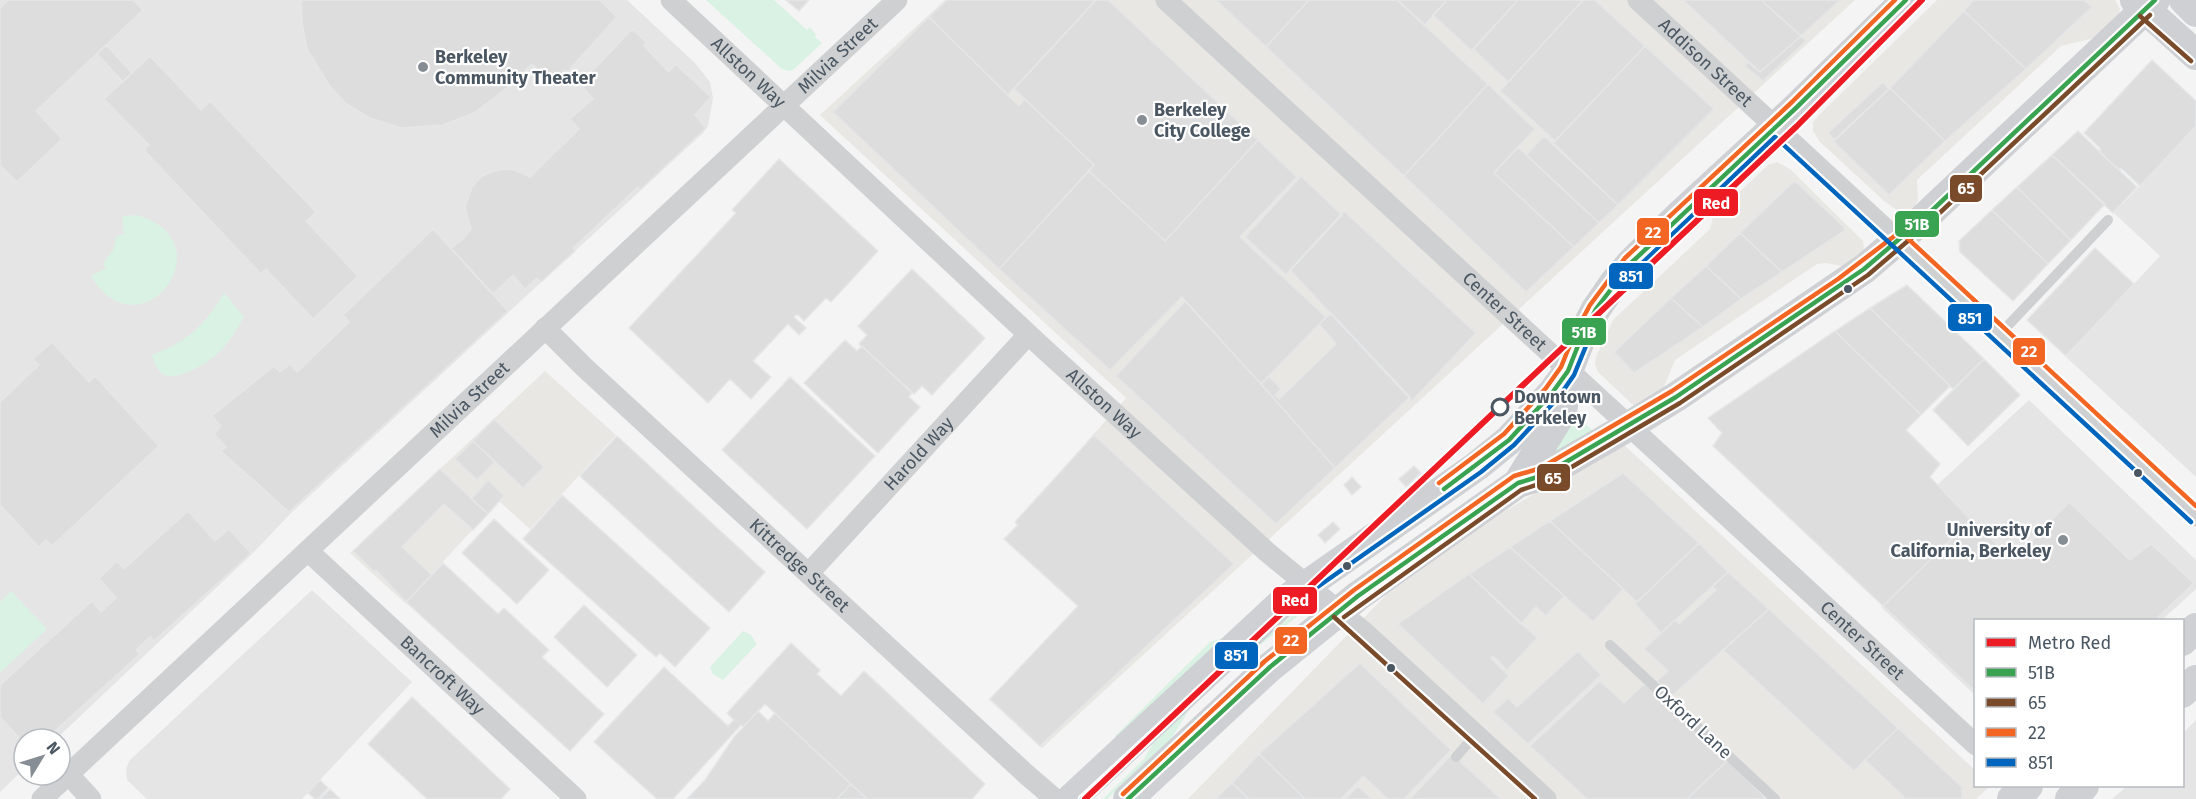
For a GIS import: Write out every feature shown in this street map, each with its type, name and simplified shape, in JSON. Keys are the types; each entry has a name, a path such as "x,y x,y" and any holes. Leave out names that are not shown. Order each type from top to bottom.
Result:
{"main road":[{"path":"1518,483 1562,412 1568,371 1596,309 1631,263 1906,0"},
{"path":"2184,0 2196,12"},
{"path":"1128,799 1254,681 1358,596 1518,483 1544,475 1629,426 1842,285 1899,241 2145,3 2196,55"},
{"path":"1071,799 1255,626 1307,584 1477,466 1509,440 1552,393 1568,371"},
{"path":"2184,639 2196,628"},
{"path":"2184,691 2196,680"},
{"path":"2070,799 2083,787"}],"street":[{"name":"Allston Way","path":"671,0 1028,335 1268,552 1363,631 1546,799"},
{"name":"Milvia Street","path":"72,772 897,0"},
{"name":"Center Street","path":"1166,0 1974,743"},
{"name":"Addison Street","path":"1638,0 2196,516"},
{"name":"Kittredge Street","path":"545,328 584,367 1027,776 1056,799"},
{"name":"Harold Way","path":"808,573 1028,335"},
{"name":"Bancroft Way","path":"308,551 576,799"},
{"path":"72,778 91,799"},
{"name":"Milvia Street","path":"42,799 56,787"}],"lane":[{"path":"1999,335 2108,220"},
{"name":"Oxford Lane","path":"1610,645 1775,799"},
{"path":"1456,757 1475,735"}],"shaded area":[{"path":"0,0 627,0 695,63 710,82 713,98 708,126 703,133 291,513 252,554 69,727 12,727 12,780 0,792"},
{"path":"945,0 1855,0 1042,748 989,700 1078,606 1004,539 1017,525 1015,522 1126,398 820,115"},
{"path":"1937,0 2115,0 2120,9 2119,15 2094,38 2061,46 1917,180 1918,200 1915,206 1907,211 1898,211 1820,142 1813,131 1813,122"},
{"path":"2196,126 2196,477 2066,357 2160,256 2114,213"},
{"path":"1777,162 1790,169 1863,241 1862,254 1842,266 1817,264 1675,360 1663,389 1636,406 1633,405 1598,372 1595,364 1613,320 1710,229 1713,217 1768,165"},
{"path":"545,371 616,435 530,529 499,501 405,603 350,553"},
{"name":"University of California, Berkeley","path":"2029,400 2196,560 2196,589 2163,619 1974,619 1974,694 1881,607 1970,521 1935,487"},
{"path":"1622,443 1974,769 1974,787 1988,788 1976,799 1188,799 1386,595 1498,515"},
{"path":"312,590 412,682 302,799 147,799 127,780 126,770 129,761"},
{"path":"2196,720 2196,799 2112,799 2126,787 2184,787 2184,732"}],"green space":[{"path":"706,0 774,0 807,30 810,27 815,37 822,43 794,69 790,71 782,69"},
{"path":"137,215 163,229 176,247 176,268 167,286 151,300 132,305 111,298 91,276 106,268 103,263 113,250 117,235 124,235 122,216"},
{"path":"224,293 244,317 228,342 199,367 176,376 164,375 156,366 152,355 175,344 194,331 210,314"},
{"path":"1576,415 1595,433 1556,453 1554,451"},
{"path":"11,591 47,629 0,673 0,602"},
{"path":"1295,614 1298,615 1297,617 1240,660 1191,707 1171,739 1107,799 1103,799 1144,759 1160,731 1266,635"},
{"path":"743,631 750,634 757,644 723,680 713,674 710,667"},
{"path":"1228,637 1122,736 1114,737 1210,642"}],"building":[{"path":"8,0 133,0 143,10 36,111 62,139 17,182 0,165 0,8"},
{"name":"Berkeley Community Theater","path":"301,0 600,0 617,17 567,72 565,70 553,83 532,64 507,88 474,113 443,125 401,128 370,118 345,103 329,85 307,49 302,23"},
{"path":"786,0 809,0 799,11"},
{"path":"947,0 1096,0 1008,95 929,17"},
{"name":"Berkeley City College","path":"1096,0 1108,0 1258,140 1165,241 1089,171 1094,165 1014,89"},
{"path":"1216,0 1309,0 1266,47"},
{"path":"1309,0 1397,0 1488,84 1404,176 1266,47"},
{"path":"1397,0 1447,0 1425,25"},
{"path":"1447,0 1518,0 1472,51 1433,15"},
{"path":"1518,0 1583,0 1508,82 1473,49"},
{"path":"1583,0 1595,0 1645,46 1555,141 1500,91"},
{"path":"1683,0 1761,0 1801,36 1760,72"},
{"path":"1761,0 1840,0 1801,36"},
{"path":"1973,0 2084,0 2092,7 2026,69 1964,11"},
{"path":"1964,11 2026,69 1945,141 1890,88"},
{"path":"929,17 1019,106 1025,99 1094,165 999,269 833,112"},
{"path":"632,29 646,42 644,46 669,72 675,64 711,97 695,115 706,128 640,190 638,187 573,248 575,251 541,282 537,278 525,289 513,275 493,294 451,248 471,229 465,207 472,187 481,177 503,169 515,170 530,177 579,129 570,119 593,99 580,84"},
{"path":"1801,36 1806,41 1763,81 1745,66 1748,62 1760,72"},
{"path":"106,45 132,73 123,82 97,54"},
{"path":"1645,46 1714,109 1618,205 1553,143"},
{"path":"150,56 201,110 210,101 316,212 306,221 358,276 313,319 266,269 261,274 144,150 149,145 104,99"},
{"path":"2152,60 2196,101 2196,126 2140,186 2099,152 2101,149 2084,133"},
{"path":"1883,82 1889,89 1835,140 1828,133"},
{"path":"1488,84 1535,129 1494,173 1574,247 1526,292 1404,176"},
{"path":"1890,88 1945,141 1889,195 1833,141"},
{"path":"2078,131 2137,187 2113,213 2052,155"},
{"path":"1544,136 1618,205 1599,223 1526,155"},
{"path":"1258,140 1297,177 1240,237 1326,317 1261,384 1182,297 1110,370 999,269 1089,171 1165,241"},
{"path":"1518,147 1599,223 1574,247 1494,173"},
{"path":"2052,155 2105,204 2071,240 2017,187"},
{"path":"779,159 878,251 831,302 826,298 804,321 797,314 794,317 806,328 799,335 788,324 753,361 771,377 751,399 730,379 708,403 629,328 736,213 732,210"},
{"path":"1301,176 1342,215 1286,275 1245,237"},
{"path":"1793,182 1797,183 1844,227 1844,231 1782,272 1740,233"},
{"path":"2017,187 2071,240 2048,264 1992,210"},
{"path":"1992,210 2048,264 2013,301 1960,252 1959,241"},
{"path":"1344,211 1476,333 1412,401 1290,270"},
{"path":"433,229 508,311 289,512 221,451 226,447 214,434 221,426 212,416 274,366 280,372 290,364 297,372 349,322 343,315"},
{"path":"1740,233 1782,272 1741,299 1706,266"},
{"path":"2095,248 2134,284 2066,356 2027,320"},
{"path":"1706,266 1741,299 1703,327 1671,298"},
{"path":"912,269 985,338 932,395 922,386 914,394 859,344 867,335 858,326"},
{"path":"1907,285 1984,359 1953,389 1870,308"},
{"path":"1671,298 1703,327 1634,373 1614,352"},
{"path":"1185,301 1335,468 1276,524 1116,376"},
{"path":"1870,308 1950,386 1921,415 1835,331"},
{"path":"1331,313 1410,397 1335,468 1261,384 1269,376 1281,389 1275,395 1279,399 1336,344 1319,324"},
{"path":"1835,331 1921,415 1906,430 1940,464 1930,477 1971,520 1883,606 1713,446 1722,433 1708,418"},
{"path":"845,340 857,351 862,346 912,393 909,397 920,407 878,453 804,383"},
{"path":"52,342 89,382 95,376 159,446 52,546 46,540 39,547 0,505 0,402 39,365 33,359"},
{"path":"1984,359 2020,395 1968,446 1933,410"},
{"path":"790,377 875,456 807,529 722,450"},
{"path":"494,419 544,467 523,488 473,441"},
{"path":"1094,435 1234,564 1040,746 990,699 1078,606 1004,539 1018,525 1015,522"},
{"path":"617,436 765,572 729,612 580,476"},
{"path":"473,441 495,462 477,480 455,459"},
{"path":"1414,466 1421,473 1406,487 1399,479"},
{"path":"440,469 488,514 473,530 444,504 402,547 432,575 406,602 376,570 374,572 353,551"},
{"path":"1623,473 1699,543 1637,602 1550,521"},
{"path":"1352,477 1361,487 1352,495 1344,485"},
{"path":"488,480 504,496 488,514 471,499"},
{"path":"562,495 710,628 675,667 660,653 656,657 523,539"},
{"path":"2069,502 2130,560 2151,544 2194,583 2156,619 1974,619 1974,690 1883,606 1971,520 2014,560"},
{"path":"188,511 215,541 229,529 251,553 154,641 150,637 136,650 140,654 59,727 12,727 12,730 0,717 0,685 92,601 101,612 116,598 99,578 117,561 124,569"},
{"path":"494,519 549,570 517,604 462,553"},
{"path":"1550,521 1623,589 1593,622 1510,547"},
{"path":"1333,522 1340,529 1325,543 1318,535"},
{"path":"1699,543 1728,572 1661,633 1635,604"},
{"path":"1510,547 1564,596 1546,616 1536,607 1521,624 1469,574"},
{"path":"443,563 498,614 504,608 549,650 542,657 604,714 570,751 406,602"},
{"path":"1728,572 1769,609 1673,695 1657,681 1668,671 1644,649 1675,620 1679,624 1716,590 1712,587"},
{"path":"1469,574 1537,638 1507,670 1493,656 1491,658 1509,676 1483,704 1398,624"},
{"path":"584,605 637,655 607,687 554,637"},
{"path":"1769,609 1898,728 1854,771 1723,650"},
{"path":"791,643 820,670 817,674 841,696 864,671 985,784 972,799 867,799 765,704 743,727 741,725 673,799 657,799 594,742 664,667 728,726 734,720 727,713"},
{"path":"1578,651 1601,675 1528,744 1493,712 1508,698 1517,707"},
{"path":"1360,663 1451,750 1404,799 1388,799 1363,776 1341,799 1305,799 1259,754"},
{"path":"1600,681 1624,703 1643,685 1651,685 1729,759 1687,799 1587,799 1530,746"},
{"path":"412,697 510,789 501,799 427,799 368,744"},
{"path":"758,711 768,721 775,713 851,784 837,799 687,799 705,780 734,737"},
{"path":"1898,728 1962,787 1962,799 1902,799 1904,797 1865,760"},
{"path":"1259,754 1305,799 1249,799 1232,783"},
{"path":"1452,754 1501,799 1410,799"},
{"path":"1729,759 1766,799 1687,799"},
{"path":"320,780 328,788 318,799 315,799 308,793"},
{"path":"1232,783 1249,799 1215,799"},
{"path":"851,784 867,799 837,799"},
{"path":"1358,786 1372,799 1345,799"},
{"path":"330,789 340,799 320,799"}],"metro line":[{"name":"Red","path":"1085,799 1797,126 1922,0"}],"transit line":[{"name":"22","path":"1439,483 1504,434 1546,388 1561,367 1590,305 1625,258 1792,102 1895,0"},
{"name":"51B","path":"1444,489 1509,440 1552,393 1568,371 1596,309 1631,263 1797,107 1906,0"},
{"name":"51B","path":"1128,799 1270,667 1358,596 1518,483 1544,475 1676,397 1864,269 1924,218 2155,0"},
{"name":"65","path":"1344,617 1521,490 1548,481 1680,403 1868,275 1929,223 2150,15"},
{"name":"65","path":"2140,16 2191,61"},
{"name":"851","path":"1082,799 1289,607 1481,472 1514,445 1558,398 1574,375 1602,313 1637,268 1775,137 2191,522"},
{"name":"22","path":"1123,794 1265,661 1354,590 1514,476 1541,468 1672,391 1838,279 1897,234 1904,235 2196,506"},
{"name":"65","path":"1334,617 1535,799"}],"place":[{"name":"Berkeley Community Theater","path":"423,67"},
{"name":"Berkeley City College","path":"1142,120"},
{"name":"Downtown Berkeley","path":"1500,407"},
{"name":"University of California, Berkeley","path":"2063,540"}]}
